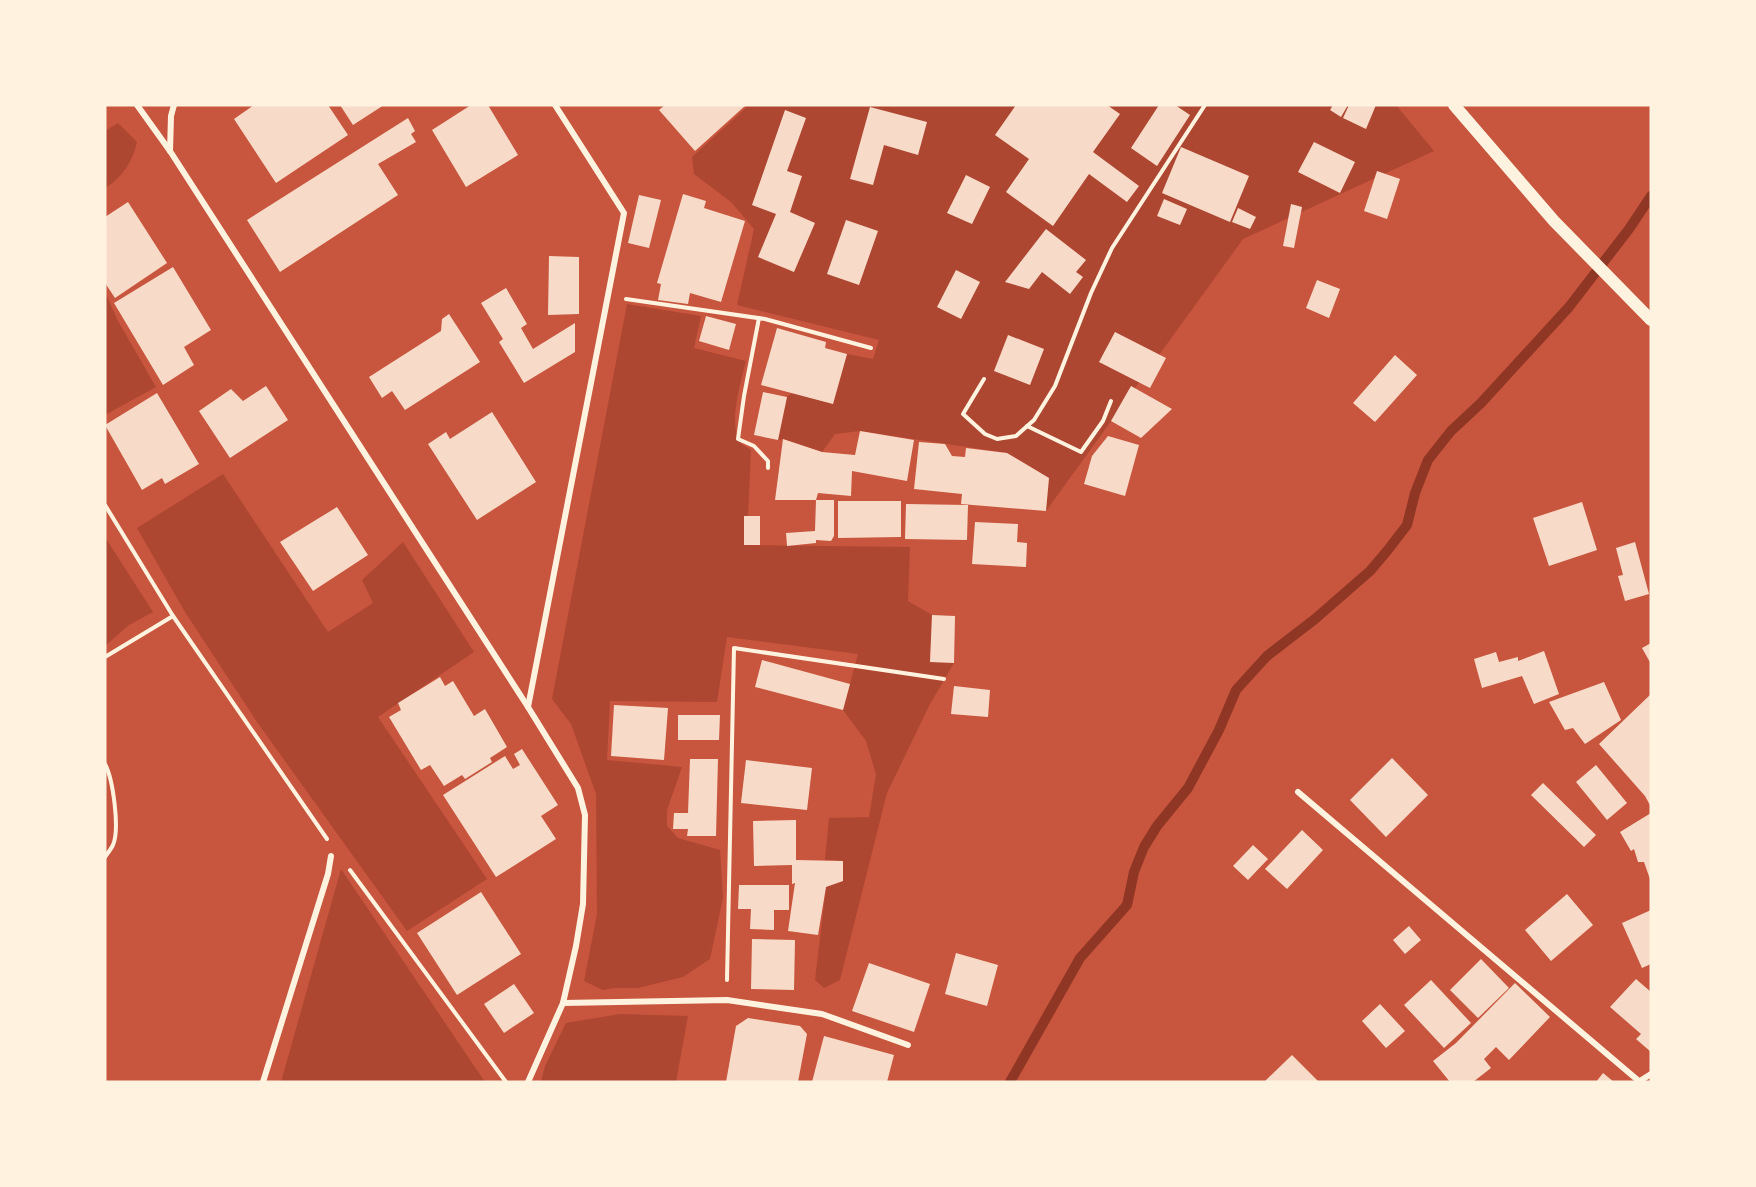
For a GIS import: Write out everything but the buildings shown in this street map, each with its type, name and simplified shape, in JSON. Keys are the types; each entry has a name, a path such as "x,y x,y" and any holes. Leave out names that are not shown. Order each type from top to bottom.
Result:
{"main road":[{"path":"1454,105 1554,221 1651,320"}],"street":[{"path":"137,105 170,151 578,788 585,815 583,904 563,1003 528,1082"},
{"path":"170,151 171,116 174,105"},
{"path":"528,707 624,213 555,105"},
{"path":"1298,792 1640,1082 1651,1074"},
{"path":"263,1082 328,874 331,856"},
{"path":"563,1003 727,1000 822,1014 908,1045"}],"path":[{"path":"984,379 963,414 986,434 997,439 1017,436 1034,420 1054,386 1090,293 1112,248 1205,105"},
{"path":"608,296 759,318 871,348"},
{"path":"759,318 738,439 754,446 768,461 768,468"},
{"path":"1027,426 1081,452 1103,422 1111,401"},
{"path":"105,505 172,616 330,843 506,1082"},
{"path":"105,657 172,616"},
{"path":"727,1000 734,648 945,679"},
{"path":"105,764 110,772 116,810 114,844 105,857"},
{"path":"330,843 331,856"}],"shaded area":[{"path":"749,105 1396,105 1434,151 1243,239 1046,511 1049,478 1007,453 860,431 835,434 822,452 783,439 778,440 787,397 792,393 833,404 847,354 873,359 879,340 737,305 754,229 731,202 694,174 692,157"},
{"path":"118,123 137,142 126,168 105,188 105,131"},
{"path":"105,292 118,321 156,387 105,415"},
{"path":"627,304 701,316 694,348 746,361 738,392 735,417 738,438 751,450 748,516 744,516 744,545 910,547 908,601 932,615 930,662 954,663 930,704 887,793 840,980 824,988 815,980 826,887 843,881 843,861 825,860 829,818 869,817 876,774 866,741 843,710 858,654 727,637 717,702 610,701 607,760 682,767 667,810 667,826 678,838 720,850 723,898 710,959 683,977 638,988 603,990 584,981 597,914 596,794 571,724 552,699"},
{"path":"223,474 328,632 373,603 362,580 403,542 474,652 378,717 487,879 407,931 257,722 185,612 137,528"},
{"path":"105,537 153,612 129,625 105,646"},
{"path":"341,869 485,1082 281,1082"},
{"path":"620,1014 688,1016 676,1082 541,1082 545,1066 566,1023"}],"waterway":[{"path":"1010,1082 1080,958 1127,905 1134,872 1144,847 1157,826 1188,788 1219,730 1236,690 1267,656 1315,619 1370,571 1387,551 1407,525 1415,493 1428,460 1451,431 1481,403 1569,307 1629,229 1651,196"}]}
